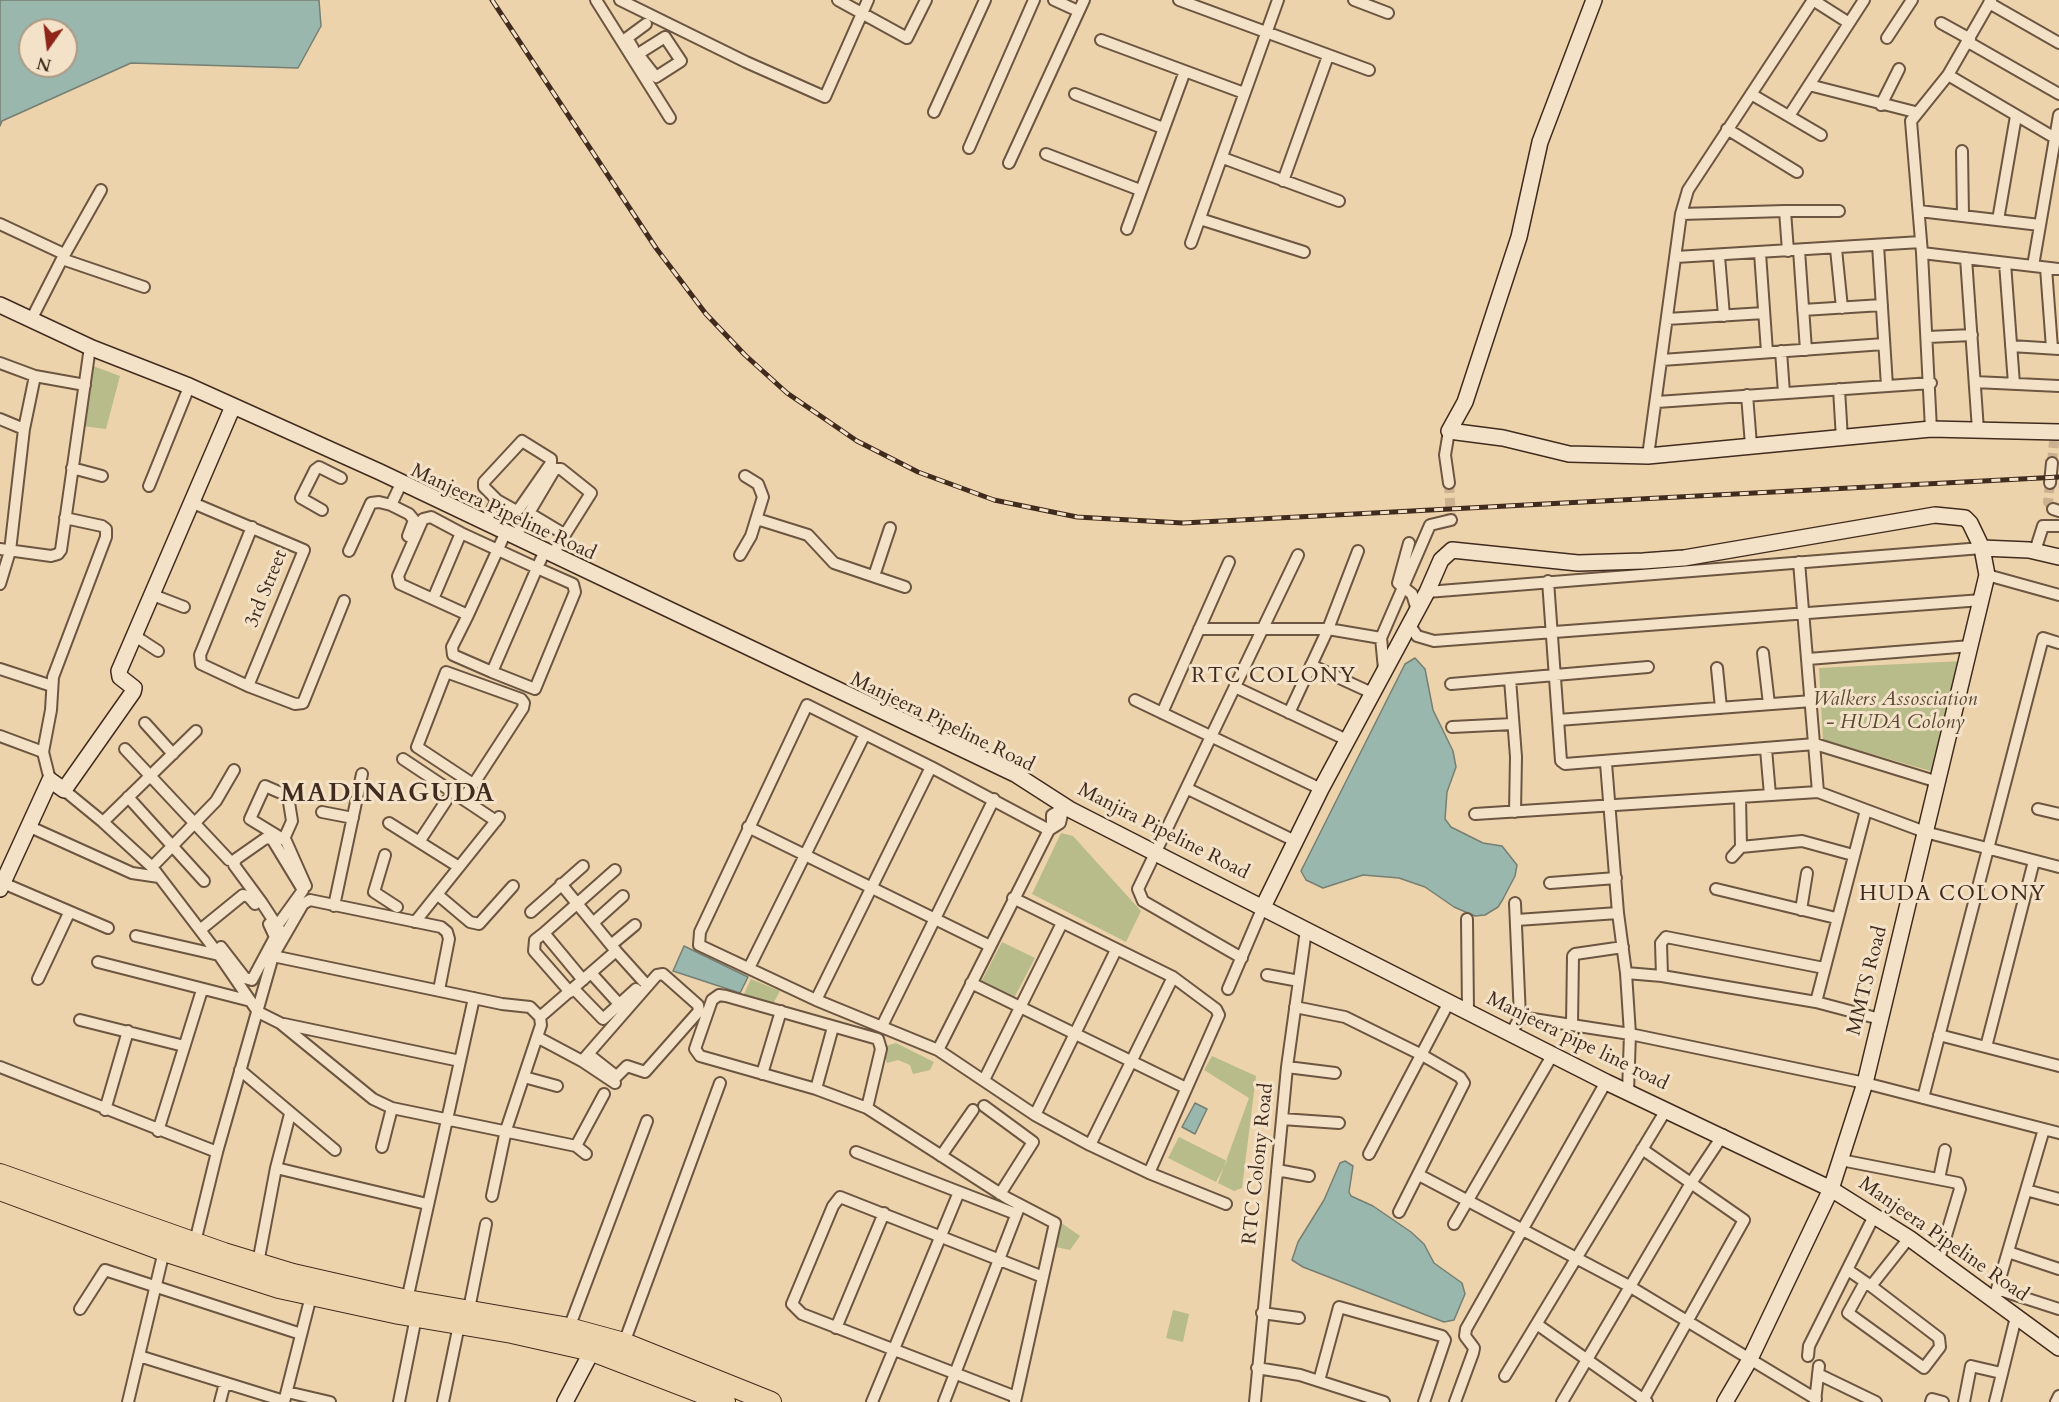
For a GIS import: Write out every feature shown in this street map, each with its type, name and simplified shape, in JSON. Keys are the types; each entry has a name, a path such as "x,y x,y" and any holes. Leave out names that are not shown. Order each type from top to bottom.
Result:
{"highway":[{"path":"0,1174 258,1263 407,1300 592,1351 720,1392 771,1402"},
{"path":"0,1190 164,1251 311,1296 416,1317 464,1317 569,1328 624,1343 720,1392"}],"street":[{"path":"596,0 635,54 669,111"},
{"path":"620,0 746,62 825,97 868,0"},
{"path":"837,0 907,38 926,0"},
{"path":"934,112 985,0"},
{"path":"969,148 1034,0"},
{"path":"1054,0 1078,11"},
{"path":"1009,163 1084,0"},
{"path":"1179,0 1207,5 1266,32 1368,70"},
{"path":"1191,243 1278,0"},
{"path":"1354,0 1388,12"},
{"path":"1449,483 1445,454 1449,431 1465,402 1519,237 1540,142 1594,0"},
{"path":"1648,456 1681,214 1688,190 1813,0 1849,24"},
{"path":"1789,116 1864,0"},
{"path":"1887,38 1912,0"},
{"path":"1931,429 1928,337 1911,122 1916,112 1948,75 1990,2 2059,44"},
{"path":"1941,23 2059,94"},
{"path":"624,40 646,24"},
{"path":"635,54 665,37 681,59 657,77 646,72"},
{"path":"1101,40 1245,93"},
{"path":"1283,181 1328,56"},
{"path":"1881,105 1899,69"},
{"path":"1127,229 1185,71"},
{"path":"1948,75 2055,138"},
{"path":"1809,85 1916,112"},
{"path":"1075,94 1163,128"},
{"path":"1751,94 1821,135"},
{"path":"2033,266 2059,115"},
{"path":"1998,220 2016,116"},
{"path":"1727,129 1797,172"},
{"path":"1962,151 1963,216"},
{"path":"1046,154 1140,190"},
{"path":"1222,158 1339,201"},
{"path":"31,320 63,256 101,190"},
{"path":"1785,211 1803,310 1806,350"},
{"path":"1681,214 1839,211"},
{"path":"1919,211 2040,225"},
{"path":"1200,219 1304,252"},
{"path":"0,224 63,256 144,287"},
{"path":"1676,257 1878,245 1922,248 1966,258 2059,269"},
{"path":"1878,245 1887,386"},
{"path":"1836,249 1842,308"},
{"path":"1760,253 1767,352"},
{"path":"1719,256 1724,316"},
{"path":"1966,258 1978,430"},
{"path":"2005,263 2014,384"},
{"path":"2011,346 2055,348 2046,268"},
{"name":"Manjeera Pipeline Road","path":"0,305 225,401 379,475 486,521 506,540"},
{"path":"1803,310 1882,305"},
{"name":"Manjeera Pipeline Road","path":"0,312 89,354 231,411 326,462 379,475 399,488 1012,783 1045,794"},
{"path":"1667,319 1764,313"},
{"path":"1928,337 1972,334"},
{"path":"1662,360 1884,344"},
{"path":"1781,351 1784,393"},
{"path":"5,550 58,554 89,354"},
{"path":"0,363 35,376 85,386"},
{"path":"0,584 24,429 35,376"},
{"path":"1975,382 2059,386"},
{"path":"1657,402 1930,383"},
{"path":"1839,389 1842,439"},
{"path":"149,486 187,392"},
{"path":"1747,395 1751,445"},
{"path":"64,790 133,692 134,688 120,677 120,671 231,411"},
{"path":"0,419 24,429"},
{"path":"1449,431 1503,438 1569,454 1648,456 1931,429 2059,432"},
{"path":"522,441 551,459 551,464 519,509 515,510 497,500 484,487 484,482 522,441"},
{"path":"322,510 302,498 315,470 326,462 341,478"},
{"path":"2050,483 2052,463"},
{"path":"72,468 102,476"},
{"path":"492,672 545,558 591,493 561,469 555,470 529,513 506,540 452,647 453,655 492,672 530,688 538,686 575,588 545,558"},
{"path":"740,555 757,519 763,497 762,491 745,476"},
{"path":"391,505 399,488"},
{"path":"486,521 497,500"},
{"name":"3rd Street","path":"193,503 304,550 248,686"},
{"path":"349,551 371,503 391,505 409,514 414,520 391,573"},
{"path":"529,513 564,534"},
{"name":"MMTS Road","path":"1686,564 1935,515 1965,518 1970,522 1982,548 1987,575 1865,1083 1841,1160 1831,1189 1749,1361 1725,1402"},
{"path":"468,615 400,584 398,576 423,519 431,517 461,533 506,540"},
{"path":"65,519 102,526 106,530 106,537 93,576 75,614 57,664 43,752 50,780 2,886 108,928"},
{"path":"757,519 808,534 834,563 905,587"},
{"path":"1384,669 1381,638 1430,525 1451,520"},
{"path":"2035,552 2043,526 2059,526"},
{"path":"252,527 200,660 207,669 295,704 303,703 344,601"},
{"path":"874,576 891,528"},
{"path":"433,599 461,533"},
{"path":"1409,543 1398,583 1412,594 1417,610"},
{"path":"1427,592 1548,581 1686,564 1799,562 1982,548 2035,552 2059,557"},
{"path":"1289,713 1328,629 1358,550"},
{"path":"1228,989 1263,907 1295,841 1371,693 1427,592 1441,560 1452,550 1578,563 1661,566"},
{"path":"1242,958 1143,901 1138,889 1188,789 1298,555"},
{"path":"1162,713 1229,562"},
{"path":"1799,562 1818,792"},
{"path":"1987,575 2059,595"},
{"path":"1548,581 1561,761 1565,764 1606,763 1815,744 1938,782"},
{"path":"153,595 184,607"},
{"path":"1409,624 1417,636 1434,641 1982,600"},
{"path":"1199,629 1328,629 1381,638"},
{"path":"135,636 158,651"},
{"path":"1923,1098 2043,638 2059,643"},
{"path":"1808,659 1971,646"},
{"path":"1763,653 1769,704"},
{"path":"1311,665 1371,693"},
{"path":"1451,684 1648,667"},
{"path":"1717,668 1721,708"},
{"path":"0,669 52,686"},
{"path":"463,799 473,784 523,708 521,699 446,672 417,747 473,784"},
{"path":"1510,679 1516,757 1515,812"},
{"path":"1236,688 1347,740"},
{"path":"1135,700 1321,789"},
{"path":"1558,720 1812,701"},
{"path":"1051,828 807,705 698,937 699,945 816,1000 938,1050 985,1078 1035,1115 1090,1145 1149,1173 1226,1204"},
{"path":"145,723 173,754"},
{"path":"1452,727 1514,724"},
{"path":"103,822 196,731"},
{"path":"749,968 865,734"},
{"path":"0,736 43,752"},
{"path":"125,749 152,775 229,860"},
{"path":"1766,749 1770,795"},
{"path":"417,769 426,753"},
{"path":"403,759 497,819 416,922"},
{"path":"1606,763 1618,913 1626,973 1630,1034 1628,1092"},
{"path":"816,1000 931,766"},
{"path":"152,867 174,848 216,801 234,770"},
{"path":"334,906 362,774"},
{"path":"50,780 103,822 152,867 202,928 247,1000 258,1012 280,1023 373,1099 392,1108 576,1146 586,1154"},
{"path":"284,839 292,821 288,796 265,786 250,819 284,839 304,879 310,900"},
{"path":"1188,789 1295,841"},
{"path":"1475,814 1818,792 1925,831 1986,850 2059,867"},
{"name":"Manjira Pipeline Road","path":"1045,794 1063,807 1306,930"},
{"path":"1740,797 1741,847"},
{"path":"128,798 204,881"},
{"path":"882,1026 994,799"},
{"path":"419,842 446,801"},
{"path":"938,1050 1013,898 1051,828 1060,823 1063,807"},
{"path":"2038,809 2059,814"},
{"path":"1816,1002 1836,918 1866,810"},
{"path":"322,812 353,818"},
{"path":"389,823 459,867"},
{"path":"28,826 132,873 159,877"},
{"path":"748,827 990,946"},
{"path":"277,926 303,890 272,839 267,838 236,859 234,863 277,926 284,936"},
{"path":"1732,857 1741,847 1802,841 1853,855"},
{"path":"384,916 394,905 374,890 385,855"},
{"path":"1986,1047 2034,861"},
{"path":"531,912 583,866"},
{"path":"615,870 543,933 536,940 534,951 603,1019 659,965"},
{"path":"1801,910 1807,873"},
{"path":"1550,883 1616,878"},
{"path":"561,884 643,981"},
{"path":"438,894 470,922 479,924 513,886"},
{"path":"1716,889 1836,918"},
{"path":"136,936 217,949 249,981 252,980 276,933 246,895 243,895 202,928"},
{"path":"592,923 623,896"},
{"path":"1013,898 1173,977 1216,1009 1219,1015 1149,1173"},
{"path":"195,1242 217,1152 273,957 303,904 310,900 437,925 447,932 449,939 439,990"},
{"path":"1512,1032 1520,1017 1515,903"},
{"path":"38,979 69,913"},
{"path":"1517,920 1618,913"},
{"path":"1467,919 1468,1011"},
{"path":"985,1078 1062,923"},
{"path":"540,1017 587,977 635,925"},
{"name":"RTC Colony Road","path":"1255,1402 1287,1067 1306,930"},
{"name":"Manjeera pipe line road","path":"1306,930 1512,1032 1606,1082 1831,1189"},
{"path":"543,933 587,977 620,1005"},
{"path":"1662,976 1661,943 1662,938 1666,937 1824,968"},
{"path":"1572,1025 1573,956 1623,947"},
{"path":"1035,1115 1116,950"},
{"path":"273,957 474,998 530,1007 540,1017 541,1025 506,1130 492,1196"},
{"path":"98,962 247,1000"},
{"path":"1626,973 1662,976 1816,1002 1880,1019"},
{"path":"537,1037 585,1057 614,1080 627,1066 645,1072 699,1011 698,1005 663,974 657,975 585,1057"},
{"path":"1267,975 1299,981"},
{"path":"1090,1145 1173,977"},
{"path":"972,983 1186,1088"},
{"path":"158,1131 202,990"},
{"path":"867,1108 881,1044 878,1039 719,996 712,1000 695,1049 700,1056 816,1089 867,1108 1000,1194 1018,1209"},
{"path":"407,1300 474,998"},
{"path":"1369,1154 1449,1002"},
{"path":"1295,1007 1346,1017 1461,1077 1464,1083 1399,1212"},
{"path":"762,1074 781,1011"},
{"path":"1520,1017 1630,1034 1865,1083 2059,1132"},
{"path":"80,1020 184,1046"},
{"path":"280,1023 460,1061"},
{"path":"816,1089 833,1027"},
{"path":"105,1110 128,1031"},
{"path":"1939,1035 2059,1066"},
{"path":"1454,1224 1553,1054"},
{"path":"0,1067 158,1131 217,1152"},
{"path":"1287,1067 1335,1073"},
{"path":"240,1070 334,1150"},
{"path":"524,1077 557,1086"},
{"path":"1455,1402 1474,1348 1465,1336 1466,1329 1606,1082"},
{"path":"624,1343 720,1083"},
{"path":"576,1146 604,1094"},
{"path":"984,1106 1033,1142 1000,1194"},
{"path":"382,1148 392,1108"},
{"path":"941,1156 973,1110"},
{"path":"1505,1376 1538,1325 1666,1110"},
{"path":"258,1263 276,1168 290,1114"},
{"path":"1282,1119 1339,1123"},
{"path":"569,1328 647,1121"},
{"path":"2044,1129 1995,1294 2059,1309"},
{"path":"1562,1402 1691,1183 1723,1136"},
{"path":"1538,1325 1644,1401 1686,1321 1744,1220 1642,1149"},
{"path":"1939,1179 1945,1150"},
{"path":"856,1152 959,1192 1018,1209 1054,1224 1043,1277 1016,1400 954,1373 802,1314 794,1308 794,1298 833,1206 840,1197 1043,1277"},
{"path":"1841,1160 1960,1185 1939,1259"},
{"path":"276,1168 427,1204"},
{"path":"1277,1170 1309,1176"},
{"path":"1419,1175 1629,1286 1815,1400 1819,1370 1856,1398 1876,1402"},
{"name":"Manjeera Pipeline Road","path":"1831,1189 1995,1294 2016,1317 2057,1343"},
{"path":"2026,1190 2059,1198"},
{"path":"872,1402 959,1192"},
{"path":"944,1402 1018,1209"},
{"path":"836,1328 884,1213"},
{"path":"1808,1356 1809,1346 1874,1216"},
{"path":"443,1402 486,1224"},
{"path":"1848,1270 1868,1284 1939,1338 1940,1347 1924,1368 1848,1312 1868,1284 1909,1238"},
{"path":"128,1402 164,1251"},
{"path":"2008,1252 2059,1269"},
{"path":"80,1309 105,1270 301,1334"},
{"path":"285,1398 311,1296"},
{"path":"1319,1381 1339,1307 1442,1336 1445,1340 1424,1402"},
{"path":"1262,1313 1299,1318"},
{"path":"399,1402 416,1317"},
{"path":"1995,1402 2016,1317"},
{"path":"565,1402 592,1351"},
{"path":"139,1356 225,1383 285,1398 330,1402"},
{"path":"1964,1402 1971,1366 2001,1373"},
{"path":"1257,1368 1319,1381 1384,1402"},
{"path":"220,1402 225,1383"},
{"path":"2056,1402 2059,1396"},
{"path":"1931,1402 1932,1399 1943,1402"}],"green space":[{"path":"93,366 120,376 106,429 82,426"},
{"name":"Walkers Assosciation - HUDA Colony","path":"1963,661 1934,772 1823,740 1819,668"},
{"path":"1061,833 1073,836 1141,911 1126,942 1032,894"},
{"path":"1002,942 1035,958 1012,1002 979,986"},
{"path":"751,979 780,991 773,1004 744,994"},
{"path":"896,1043 934,1062 930,1070 913,1074 910,1065 898,1060 887,1063 882,1047"},
{"path":"1212,1056 1256,1076 1242,1188 1234,1191 1218,1183 1249,1098 1204,1070"},
{"path":"1179,1137 1227,1161 1216,1182 1168,1158"},
{"path":"1060,1222 1080,1236 1070,1250 1055,1247"},
{"path":"1173,1310 1189,1314 1183,1342 1166,1338"}],"shaded area":[{"path":"0,0 319,0 321,26 298,68 131,63 2,121 0,126"},
{"path":"1415,658 1425,669 1433,710 1453,751 1456,767 1447,792 1445,819 1451,827 1483,843 1502,846 1517,865 1515,876 1498,907 1485,915 1475,916 1454,907 1425,887 1399,878 1363,875 1323,888 1306,880 1301,871 1405,664"},
{"path":"684,946 748,977 740,993 673,971"},
{"path":"1195,1103 1207,1109 1195,1134 1182,1127"},
{"path":"1345,1161 1353,1166 1349,1192 1351,1196 1373,1206 1411,1232 1424,1244 1434,1263 1462,1283 1465,1294 1454,1320 1444,1322 1303,1267 1292,1260 1298,1242 1324,1200 1340,1163"}],"tunnel":[{"path":"2052,463 2054,442 2059,439"},
{"path":"1449,483 1451,520"},
{"path":"2050,483 2048,502 2053,509"}],"railway":[{"path":"492,0 656,248 706,314 745,355 787,393 857,441 918,472 994,500 1077,517 1183,523 2059,477"}],"district":[{"name":"RTC COLONY","path":"1274,677"},
{"name":"MADINAGUDA","path":"388,795"},
{"name":"HUDA COLONY","path":"1953,895"}]}
